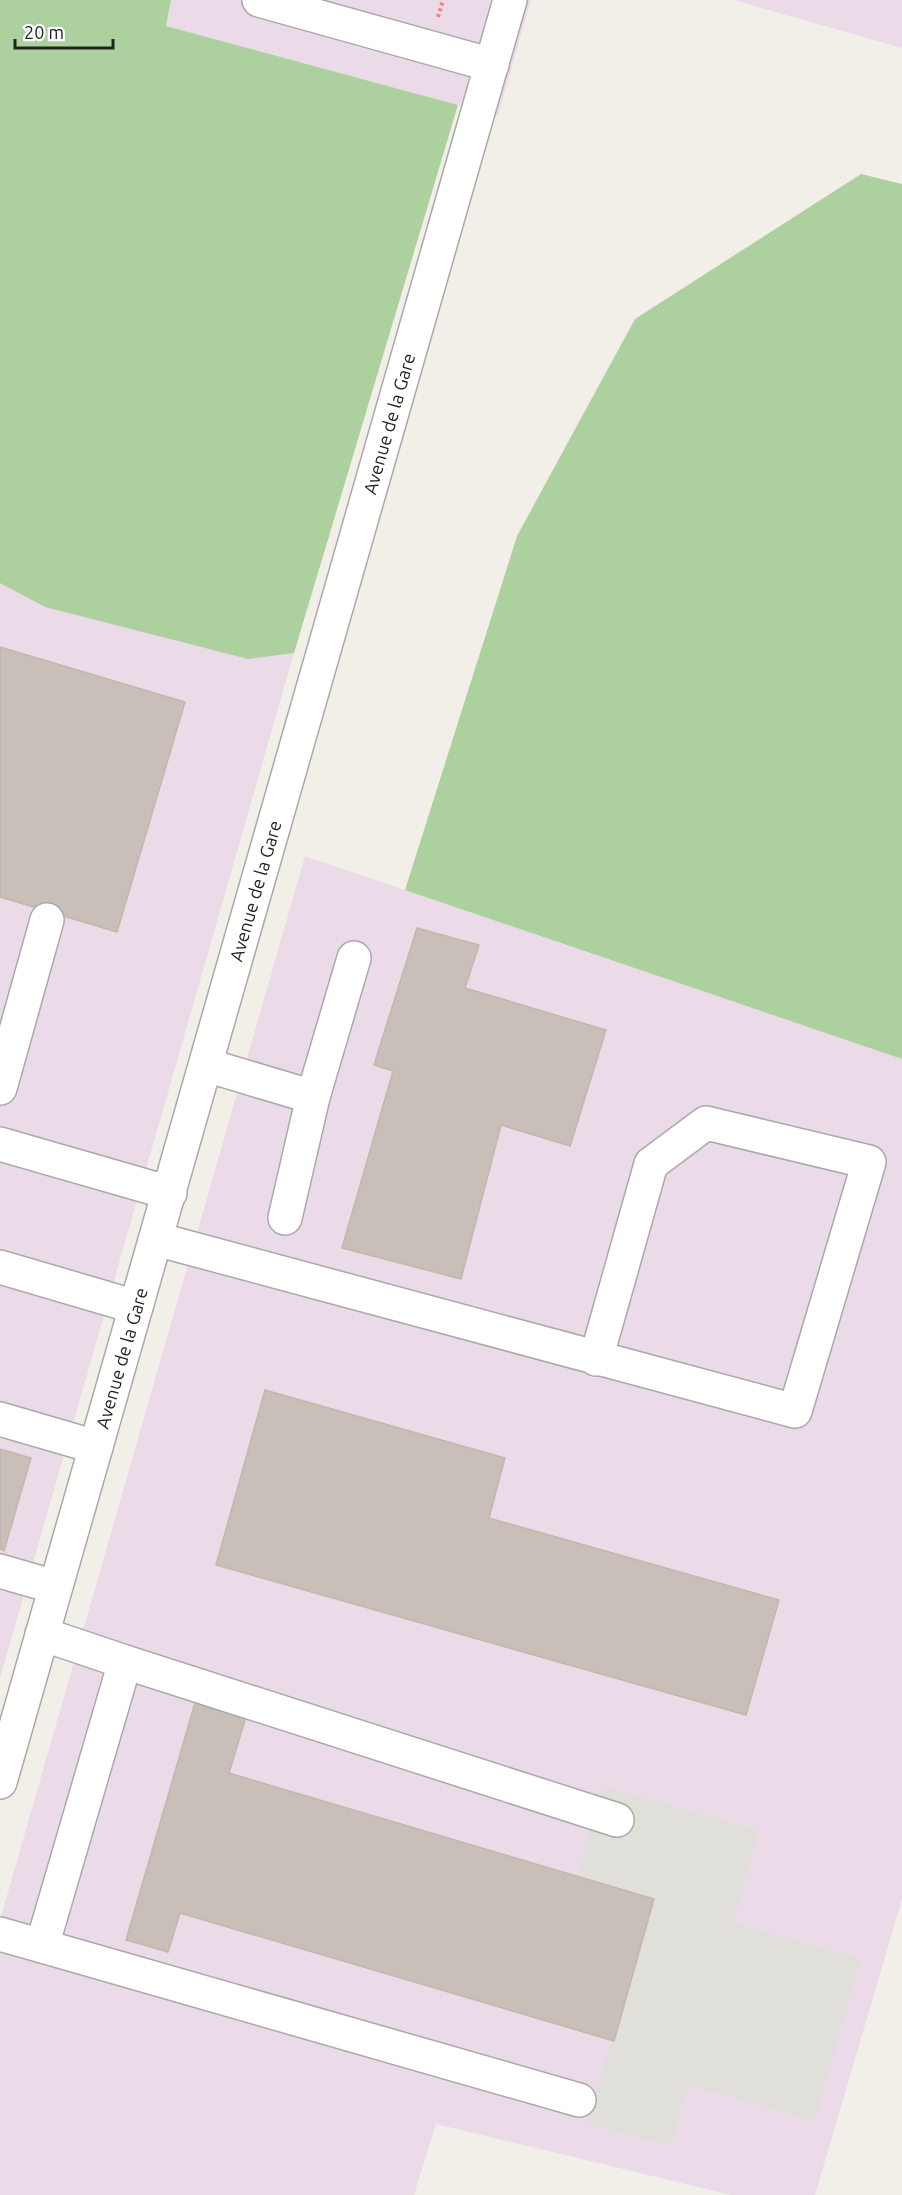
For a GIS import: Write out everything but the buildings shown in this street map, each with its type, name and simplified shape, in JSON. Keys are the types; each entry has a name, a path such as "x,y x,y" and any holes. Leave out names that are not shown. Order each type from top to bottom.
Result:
{"street":[{"path":"259,0 492,64"},
{"name":"Avenue de la Gare","path":"0,1782 7,1732 42,1634 510,0"},
{"path":"0,1088 47,920"},
{"path":"285,1218 313,1097 354,958"},
{"path":"206,1065 313,1097"},
{"path":"156,1239 596,1359 795,1411 869,1161 706,1123 651,1164 596,1359"},
{"path":"0,1144 170,1193"},
{"path":"0,1267 136,1307"},
{"path":"0,1419 96,1447"},
{"path":"0,1571 55,1587"},
{"path":"42,1634 617,1820"},
{"path":"42,1946 125,1662"},
{"path":"0,1934 579,2100"}],"shaded area":[{"path":"171,0 531,0 498,116 166,26"},
{"path":"733,0 902,0 902,48"},
{"path":"0,570 294,653 0,1678"},
{"path":"305,856 902,1059 902,1899 815,2195 731,2195 436,2124 414,2195 0,2195 0,1920"},
{"path":"602,1786 759,1830 734,1923 861,1959 815,2121 688,2085 671,2146 587,2123 611,2040 614,2040 654,1899 577,1877"}],"green space":[{"path":"0,0 171,0 166,26 458,105 294,653 248,659 45,607 0,583"},
{"path":"861,174 902,184 902,1059 405,890 517,536 635,319"}]}
